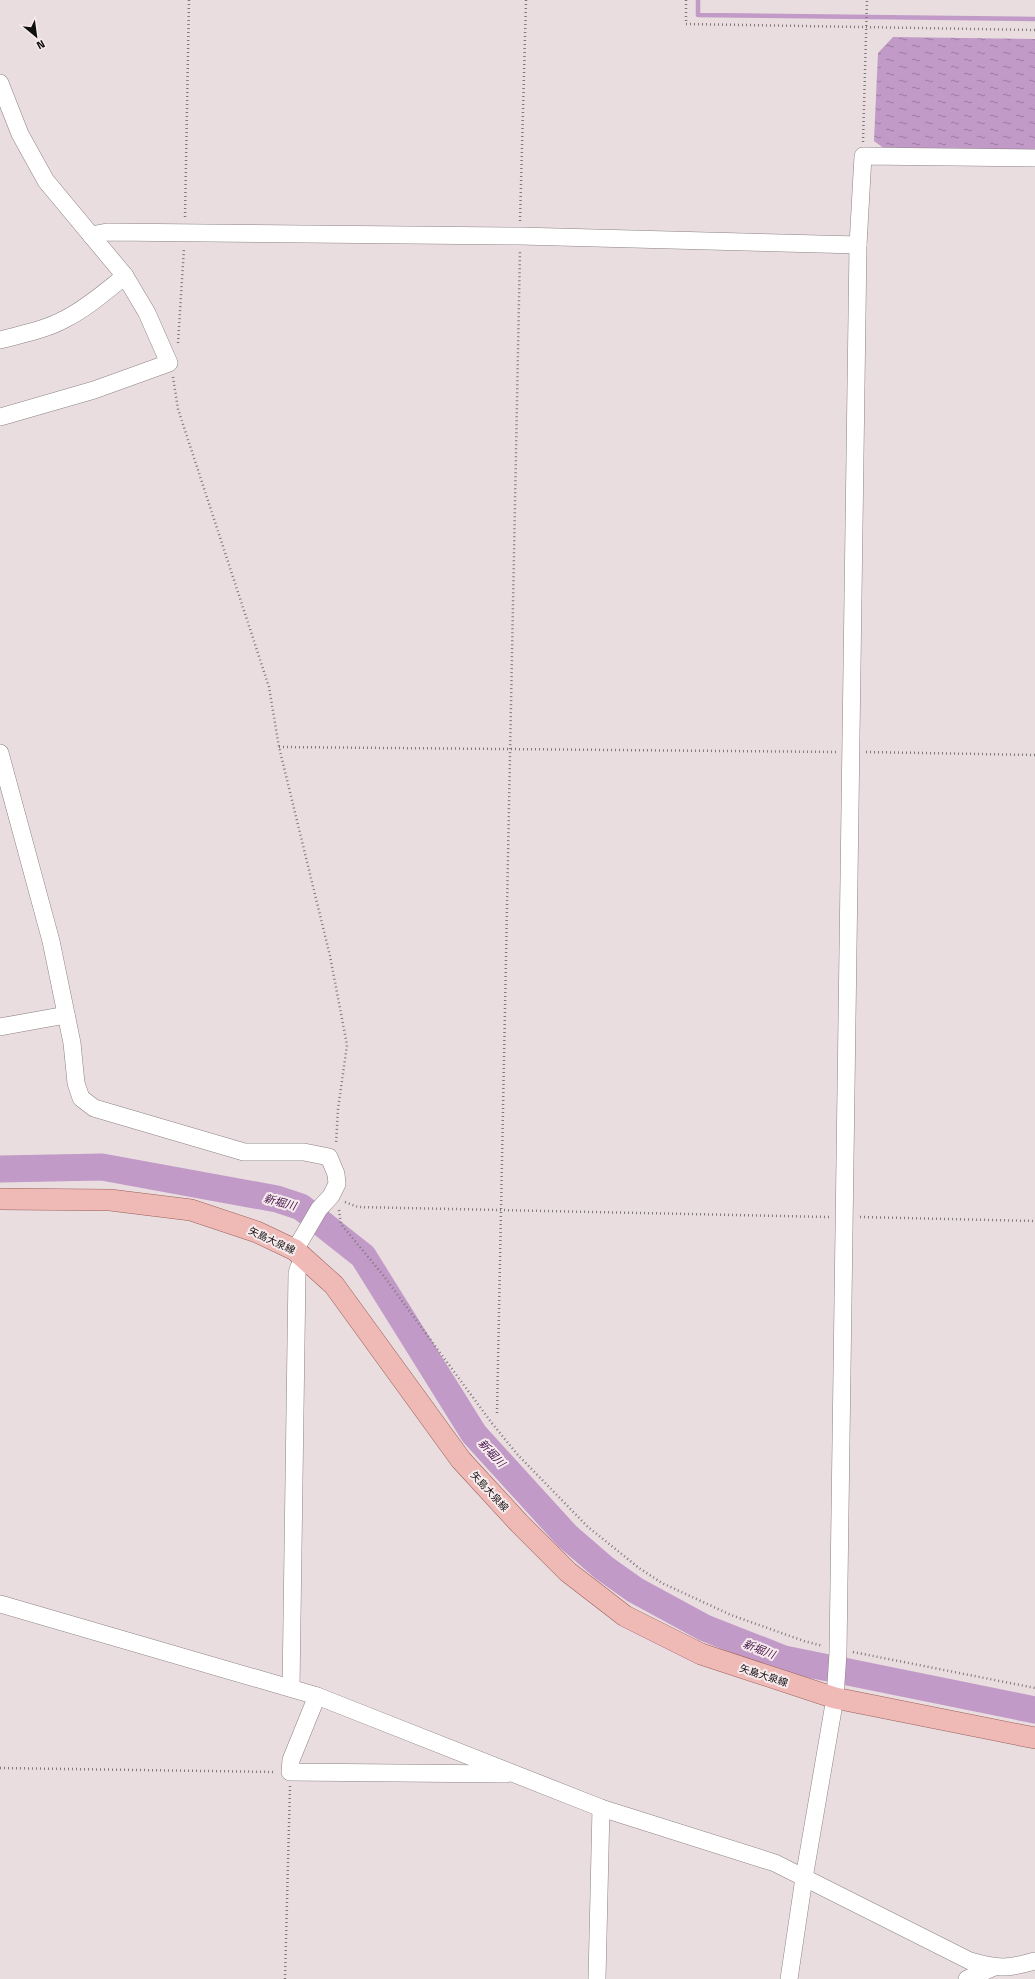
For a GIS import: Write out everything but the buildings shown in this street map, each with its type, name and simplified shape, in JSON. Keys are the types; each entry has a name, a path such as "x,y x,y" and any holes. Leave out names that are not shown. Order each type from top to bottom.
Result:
{"main road":[{"name":"矢島大泉線","path":"0,1200 110,1200 192,1210 257,1232 300,1249 334,1285 461,1460 519,1523 568,1572 625,1616 701,1654 835,1692 1035,1738"}],"street":[{"path":"0,83 20,134 46,181 125,276 147,312 173,367 0,417"},
{"path":"789,1979 835,1692 838,1651 858,245 862,156 1035,158"},
{"path":"91,235 107,232 520,236 858,245"},
{"path":"0,340 48,327 66,319 87,306 125,276"},
{"path":"0,753 51,940 72,1043 76,1083 81,1098 94,1108 244,1152 304,1152 329,1157 336,1179 334,1198 319,1209 300,1249 299,1267 297,1273 291,1688"},
{"path":"0,1027 66,1015"},
{"path":"0,1604 317,1696 601,1808 775,1863 970,1961 992,1968"},
{"path":"317,1696 291,1760 290,1772 516,1774"},
{"path":"597,1979 601,1808"},
{"path":"967,1979 992,1968 1018,1966 1035,1961"}],"path":[{"path":"178,348 185,233 190,0"},
{"path":"496,1413 526,0"},
{"path":"686,0 686,24 1035,30"},
{"path":"862,156 867,0"},
{"path":"173,367 175,386"},
{"path":"173,367 178,409 269,687 279,747 330,956 347,1045 338,1109 335,1154 329,1157"},
{"path":"279,747 509,748 1035,755"},
{"path":"334,1198 358,1208 1035,1221"},
{"path":"334,1198 341,1224 383,1275 491,1422 517,1454 588,1527 639,1568 662,1583 731,1615 804,1641 838,1651 1035,1688"},
{"path":"0,1768 290,1772 285,1979"}],"water":[{"path":"893,37 1035,39 1035,150 885,149 874,141 878,53"}],"waterway":[{"path":"698,0 698,15 1035,19"},
{"name":"新堀川","path":"0,1169 102,1167 277,1199 301,1207 363,1256 474,1434 567,1536 604,1568 635,1590 705,1628 784,1659 1035,1710"}]}
